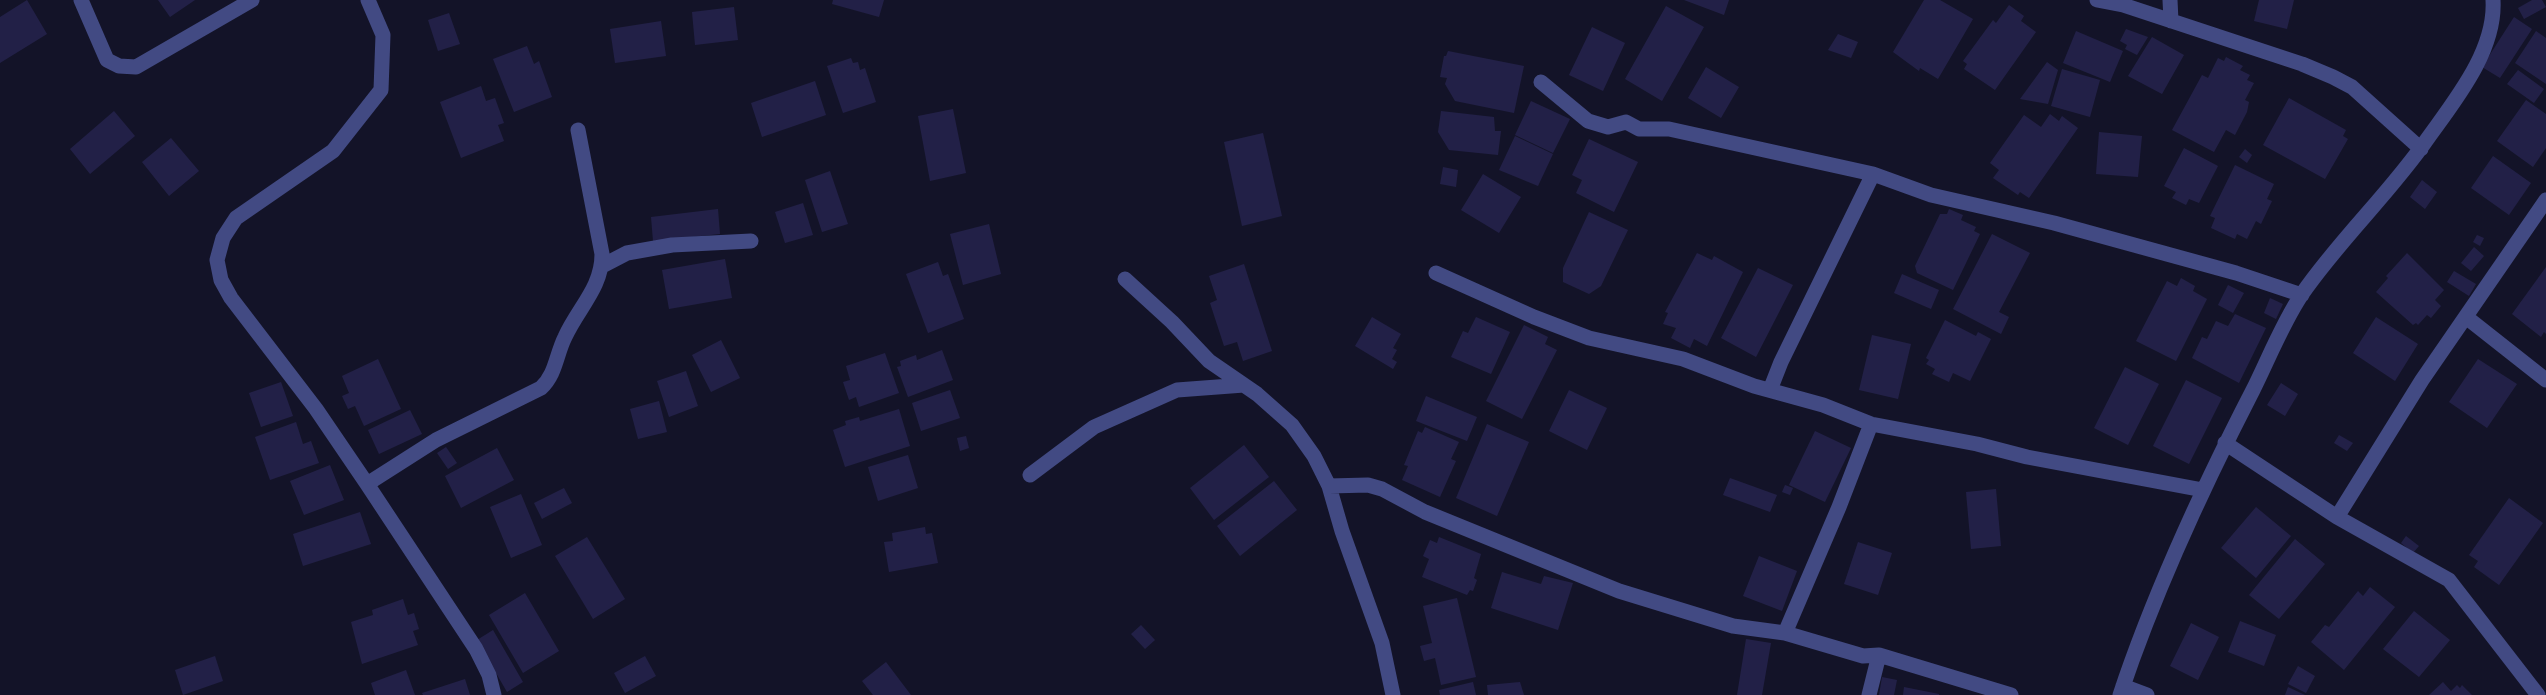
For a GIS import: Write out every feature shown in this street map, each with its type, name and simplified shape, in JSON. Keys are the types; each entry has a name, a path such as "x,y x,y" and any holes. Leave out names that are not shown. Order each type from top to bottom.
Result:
{"street":[{"path":"81,0 107,60 119,66 136,67 252,0"},
{"path":"368,0 383,35 381,90 333,151 236,218 223,238 217,260 221,280 231,298 316,409 476,649 489,675 494,695"},
{"path":"2097,0 2123,5 2302,64 2333,77 2352,88 2421,149"},
{"path":"2170,0 2171,21"},
{"path":"2147,695 2121,690 2141,633 2225,443 2302,295 2421,149 2457,98 2489,40 2494,14 2493,0"},
{"path":"1541,82 1588,121 1608,127 1626,122 1639,129 1668,129 1873,174 1932,195 2073,228 2236,272 2302,295"},
{"path":"367,484 436,440 541,388 554,371 566,334 598,281 602,266 602,254 578,130"},
{"path":"1770,390 1781,362 1873,174"},
{"path":"2338,517 2422,380 2546,200"},
{"path":"602,266 627,253 672,245 751,241"},
{"path":"1436,273 1534,317 1590,338 1683,359 1770,390 1824,405 1871,424 1977,444 2027,457 2203,490"},
{"path":"1125,279 1172,322 1209,361 1244,385 1292,426 1314,456 1329,486 1342,531 1382,643 1394,695"},
{"path":"2466,317 2546,380"},
{"path":"1030,475 1094,427 1177,390 1244,385"},
{"path":"1785,633 1839,507 1871,424"},
{"path":"2225,443 2338,517 2449,580 2538,695"},
{"path":"1329,486 1368,485 1382,489 1440,518 1620,591 1733,626 1785,633 1862,656 1879,655 2011,695"},
{"path":"1869,695 1879,655"}],"building":[{"path":"27,0 47,34 0,63 0,17"},
{"path":"158,0 195,0 170,17"},
{"path":"833,0 884,0 879,17 832,4"},
{"path":"1684,0 1729,0 1724,15"},
{"path":"1924,0 1940,0 1973,19 1938,79 1920,68 1919,71 1893,52"},
{"path":"2259,0 2294,0 2287,29 2254,21"},
{"path":"2532,0 2542,0 2546,7 2524,19 2518,8"},
{"path":"2009,5 2024,16 2021,21 2036,32 1995,90 1964,69 1967,64 1963,61 1993,20 1996,23"},
{"path":"1666,6 1704,27 1662,101 1625,79"},
{"path":"734,7 738,40 695,45 692,12"},
{"path":"449,13 460,44 438,51 428,20"},
{"path":"2514,17 2532,29 2500,78 2482,67"},
{"path":"661,21 666,56 615,63 610,29"},
{"path":"1592,27 1625,43 1603,91 1569,75"},
{"path":"2126,29 2148,37 2137,55 2125,49 2127,45 2120,41"},
{"path":"2076,31 2123,51 2110,82 2063,63"},
{"path":"2536,31 2546,38 2546,84 2515,63"},
{"path":"1838,34 1858,42 1851,58 1828,50"},
{"path":"2152,37 2184,55 2162,94 2128,76"},
{"path":"527,46 534,64 539,61 552,97 514,112 493,59"},
{"path":"1448,51 1524,66 1514,113 1455,101 1445,84 1447,78 1440,77 1444,56 1446,56"},
{"path":"2226,57 2243,66 2240,70 2250,75 2247,80 2254,83 2245,100 2249,102 2247,112 2235,135 2226,130 2214,152 2172,130 2202,75 2208,78 2218,58 2224,61"},
{"path":"851,58 853,63 858,62 860,70 865,68 876,102 843,113 827,66"},
{"path":"2047,62 2058,70 2048,104 2020,99"},
{"path":"1706,67 1739,87 1721,118 1688,98"},
{"path":"2062,69 2100,80 2090,117 2051,106"},
{"path":"2518,70 2544,89 2534,103 2507,84"},
{"path":"815,81 826,115 762,137 751,103"},
{"path":"481,86 486,101 495,98 504,123 498,125 504,141 461,158 440,102"},
{"path":"2289,98 2346,130 2343,136 2348,139 2325,179 2263,145"},
{"path":"2526,100 2546,114 2546,148 2533,167 2497,141"},
{"path":"1531,101 1570,119 1553,153 1515,135"},
{"path":"953,109 966,173 930,181 918,116"},
{"path":"114,111 135,136 90,174 70,149"},
{"path":"1441,111 1494,117 1495,131 1501,131 1498,155 1449,150 1438,132"},
{"path":"2050,114 2059,121 2062,116 2078,128 2029,198 2020,192 2018,195 1993,178 1999,170 1990,163 2024,115 2041,127"},
{"path":"2099,132 2142,136 2138,177 2096,174"},
{"path":"1263,133 1282,216 1242,226 1224,142"},
{"path":"1515,136 1553,154 1538,186 1499,170"},
{"path":"171,138 199,171 169,196 142,162"},
{"path":"1589,139 1638,162 1614,212 1576,193 1582,180 1572,175"},
{"path":"2184,148 2218,166 2199,203 2189,199 2186,205 2172,198 2176,192 2164,186"},
{"path":"2245,149 2252,155 2247,163 2239,157"},
{"path":"2493,156 2531,183 2509,215 2471,188"},
{"path":"2235,165 2274,184 2267,199 2272,201 2261,224 2256,221 2247,239 2237,234 2235,239 2211,228 2215,218 2210,216"},
{"path":"1443,167 1458,170 1456,187 1440,184"},
{"path":"830,171 848,224 822,232 805,180"},
{"path":"1483,174 1521,197 1499,233 1461,210"},
{"path":"2422,180 2437,192 2425,209 2410,197"},
{"path":"803,203 813,235 785,243 775,212"},
{"path":"718,209 720,234 653,241 651,217"},
{"path":"1949,209 1963,215 1961,220 1976,227 1974,231 1980,234 1953,290 1917,273 1915,266 1940,214 1947,214"},
{"path":"1589,212 1628,230 1601,286 1589,294 1563,282 1563,268"},
{"path":"989,224 1001,274 963,285 950,234"},
{"path":"1992,234 2030,253 1999,312 2009,317 2001,334 1953,309"},
{"path":"2477,235 2484,238 2480,246 2473,242"},
{"path":"2474,247 2484,256 2471,271 2461,263"},
{"path":"1697,253 1712,260 1714,256 1743,272 1707,346 1694,339 1690,348 1671,338 1676,328 1663,324 1668,313 1665,312"},
{"path":"2407,253 2444,290 2435,300 2441,306 2431,318 2427,315 2418,325 2416,323 2413,325 2376,292 2388,278 2386,276"},
{"path":"725,259 732,298 669,309 662,270"},
{"path":"938,262 943,276 948,274 964,319 928,333 906,274"},
{"path":"1244,264 1272,351 1243,361 1237,342 1224,346 1210,303 1217,300 1209,276"},
{"path":"2546,267 2546,334 2544,332 2541,337 2512,314"},
{"path":"1758,268 1793,285 1756,357 1721,338"},
{"path":"2454,271 2476,284 2469,296 2447,282"},
{"path":"1902,274 1939,290 1931,309 1894,293"},
{"path":"2181,278 2195,286 2193,291 2207,299 2176,361 2136,341 2167,281 2177,286"},
{"path":"2228,285 2244,293 2233,313 2218,305"},
{"path":"2270,298 2283,304 2276,319 2264,313"},
{"path":"2235,314 2266,328 2239,383 2192,358 2202,337 2207,339 2216,321 2228,326"},
{"path":"1372,317 1401,334 1393,348 1397,350 1392,359 1397,362 1393,369 1355,346"},
{"path":"1476,317 1510,332 1491,374 1451,357 1463,331 1468,333"},
{"path":"2376,317 2418,344 2395,381 2353,353"},
{"path":"1945,320 1976,336 1978,332 1991,339 1970,381 1953,373 1949,382 1932,374 1935,369 1926,364 1929,360 1926,358"},
{"path":"1524,325 1548,337 1545,344 1557,350 1522,419 1486,401"},
{"path":"1872,335 1911,344 1898,399 1859,390"},
{"path":"721,340 740,378 711,392 692,355"},
{"path":"942,350 953,380 908,397 897,367 901,366 900,361 916,355 917,360"},
{"path":"885,353 899,393 859,407 856,397 849,400 843,382 850,380 846,366"},
{"path":"378,359 401,409 364,426 355,406 348,409 342,396 349,393 342,376"},
{"path":"2478,359 2517,384 2487,428 2449,402"},
{"path":"2125,367 2159,384 2128,445 2094,428"},
{"path":"686,371 698,406 669,417 657,381"},
{"path":"2186,380 2222,398 2189,464 2153,446"},
{"path":"281,382 293,416 261,427 249,393"},
{"path":"2281,383 2298,394 2285,416 2267,405"},
{"path":"950,390 960,418 921,431 912,403"},
{"path":"1569,390 1607,408 1587,450 1549,431"},
{"path":"1426,396 1477,417 1467,441 1416,421"},
{"path":"659,401 667,432 638,439 630,409"},
{"path":"899,409 910,446 845,467 833,430 846,425 845,421 859,417 860,421"},
{"path":"410,410 422,434 379,454 368,430"},
{"path":"296,422 303,444 311,441 319,463 270,480 255,437"},
{"path":"1487,424 1529,442 1497,516 1456,498"},
{"path":"1425,427 1459,442 1451,459 1456,461 1440,497 1402,480 1408,466 1404,465 1418,431 1422,433"},
{"path":"1815,431 1851,448 1825,502 1789,485"},
{"path":"2339,435 2353,443 2347,451 2334,443"},
{"path":"966,436 969,448 960,451 957,438"},
{"path":"1244,445 1269,477 1214,520 1190,488"},
{"path":"446,447 457,463 448,469 437,453"},
{"path":"497,448 514,480 461,508 445,476"},
{"path":"908,455 918,488 878,501 868,467"},
{"path":"330,465 344,500 304,515 290,481"},
{"path":"1730,478 1777,495 1770,512 1723,495"},
{"path":"1274,481 1297,510 1240,556 1217,526"},
{"path":"1785,485 1793,488 1790,495 1782,492"},
{"path":"564,488 572,503 542,519 534,503"},
{"path":"1996,489 2001,546 1971,549 1966,492"},
{"path":"521,494 542,545 511,558 490,507"},
{"path":"2509,498 2543,523 2499,585 2474,567 2478,561 2469,555"},
{"path":"2256,507 2291,536 2256,578 2221,548"},
{"path":"360,512 371,544 303,566 293,534"},
{"path":"925,527 926,534 932,533 938,563 889,572 884,542 893,541 892,533"},
{"path":"2406,536 2419,546 2413,553 2401,543"},
{"path":"587,537 625,599 593,619 555,556"},
{"path":"1439,537 1481,554 1474,578 1477,580 1473,591 1470,590 1467,595 1422,577 1429,559 1423,556 1430,540 1437,543"},
{"path":"2295,539 2325,564 2279,619 2249,595"},
{"path":"1858,542 1892,553 1878,595 1844,584"},
{"path":"1759,556 1797,571 1782,611 1743,596"},
{"path":"1502,572 1541,584 1544,576 1573,583 1558,630 1491,608"},
{"path":"2370,587 2395,607 2344,670 2311,642 2325,625 2329,627 2358,591 2363,596"},
{"path":"525,593 559,651 523,673 489,615"},
{"path":"1457,598 1476,677 1441,685 1435,658 1424,661 1420,646 1432,643 1423,606"},
{"path":"403,599 408,615 414,613 419,629 413,631 418,645 362,664 351,622 373,615 372,610"},
{"path":"2414,611 2450,640 2419,677 2383,649"},
{"path":"2240,621 2276,635 2264,666 2228,652"},
{"path":"2191,623 2219,637 2198,680 2170,666"},
{"path":"1141,625 1155,640 1145,649 1131,634"},
{"path":"493,630 523,682 507,692 477,640"},
{"path":"1746,639 1771,643 1762,695 1737,695"},
{"path":"215,656 223,681 183,695 175,670"},
{"path":"645,656 656,676 625,693 614,673"},
{"path":"886,662 911,695 873,695 862,681"},
{"path":"2298,666 2315,676 2306,693 2288,684"},
{"path":"406,670 415,695 375,695 371,683"},
{"path":"1882,677 1897,680 1894,695 1879,695"},
{"path":"465,679 470,695 423,695 422,693"},
{"path":"1473,682 1476,695 1440,695 1439,690"},
{"path":"1520,682 1524,695 1488,695 1487,685"},
{"path":"2443,682 2451,691 2457,685 2460,688 2462,685 2472,695 2429,695"},
{"path":"1904,687 1939,694 1939,695 1903,695"},
{"path":"2288,687 2305,695 2285,695"}]}
